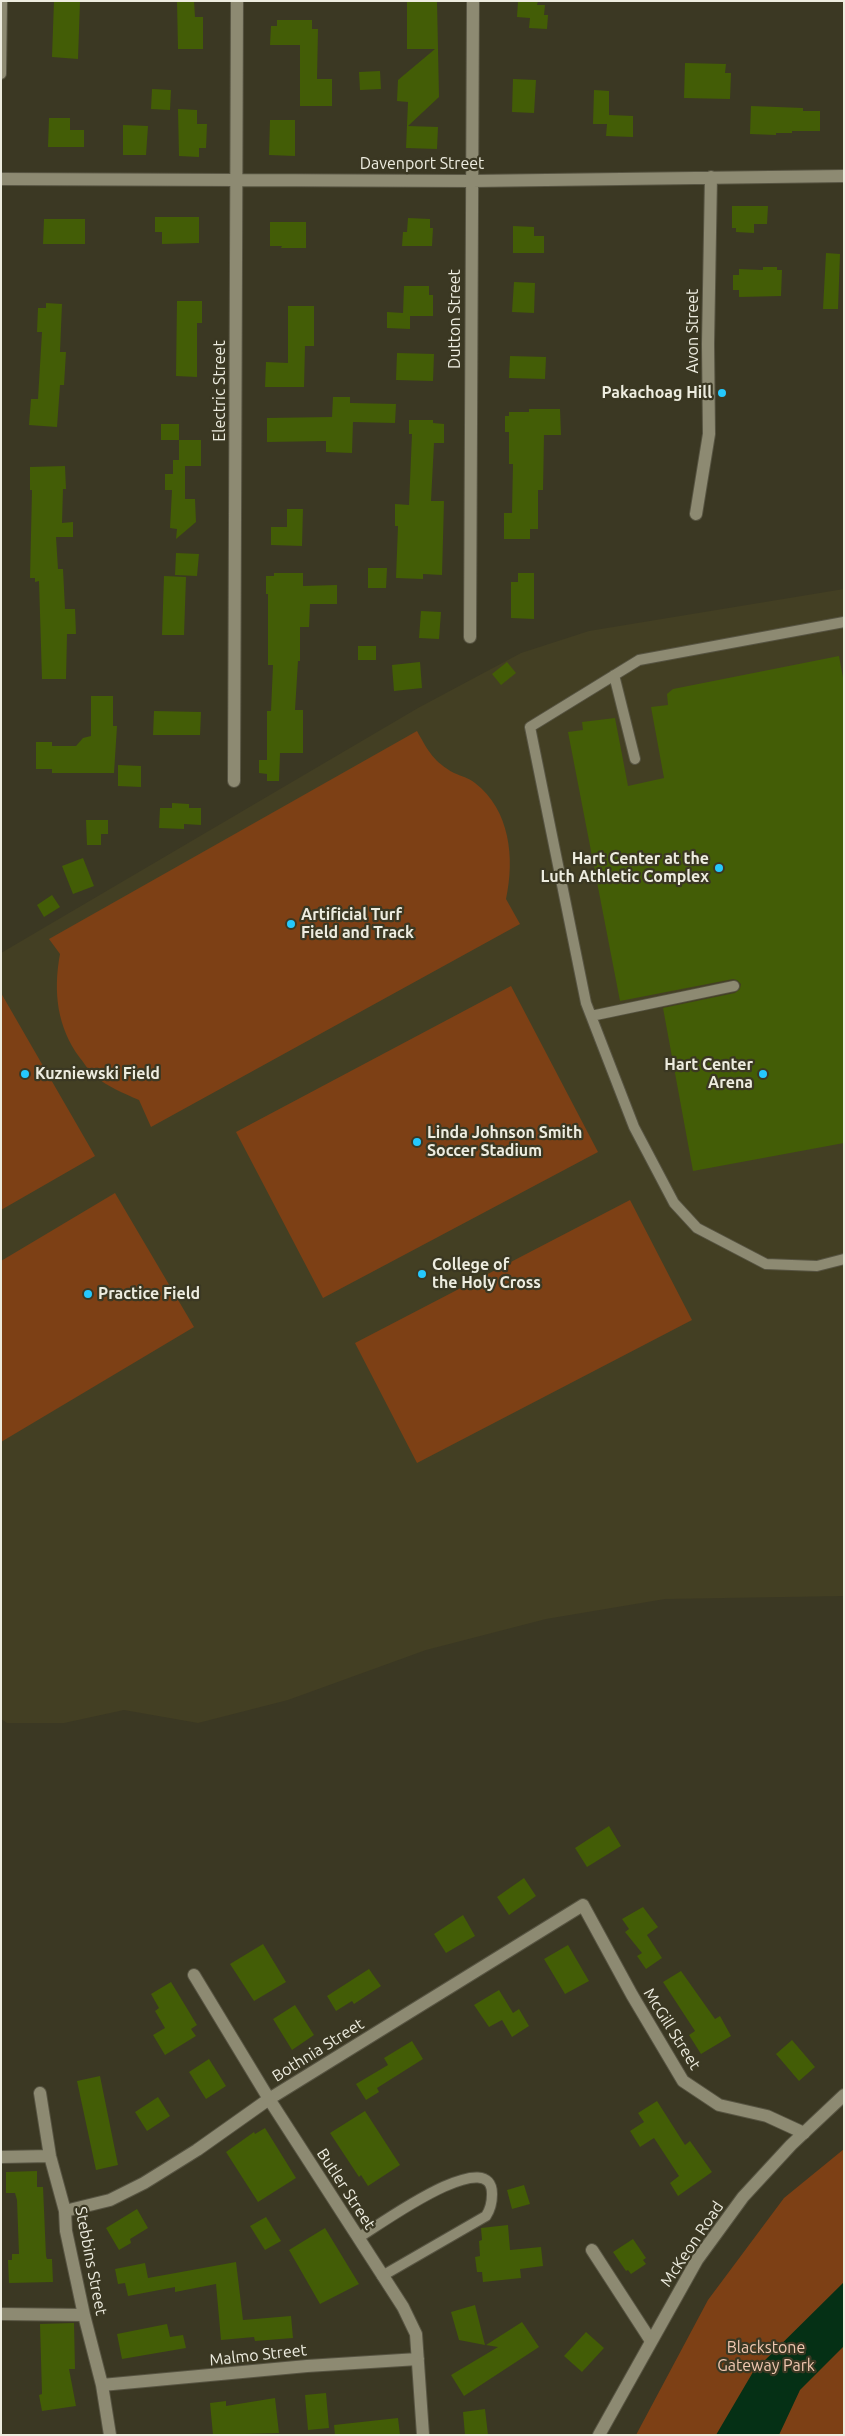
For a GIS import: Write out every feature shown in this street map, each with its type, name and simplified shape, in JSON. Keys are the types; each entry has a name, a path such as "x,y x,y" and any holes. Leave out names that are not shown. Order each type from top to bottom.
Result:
{"street":[{"name":"Electric Street","path":"234,781 238,179 237,1"},
{"name":"Dutton Street","path":"470,637 473,1"},
{"name":"Davenport Street","path":"1,178 472,181 844,176"},
{"name":"Avon Street","path":"696,514 709,434 708,344 711,177"},
{"name":"Bothnia Street","path":"65,2211 110,2200 144,2183 197,2150 269,2099 583,1905"},
{"name":"McGill Street","path":"583,1905 632,1995 682,2080 718,2105 766,2116 804,2133"},
{"name":"Butler Street","path":"194,1975 269,2099 403,2307 416,2334 423,2435"},
{"name":"Stebbins Street","path":"40,2093 50,2156 65,2211 66,2231 84,2315 102,2385 110,2435"},
{"name":"McKeon Road","path":"599,2435 697,2260 708,2244 743,2197 804,2133 844,2095"},
{"path":"1,2157 50,2156"},
{"path":"592,2250 651,2341"},
{"path":"1,2314 84,2315"},
{"name":"Malmo Street","path":"102,2385 307,2366 418,2359"}],"lane":[{"path":"1,74 2,1"},
{"path":"844,622 639,660 530,727 586,1003 634,1126 674,1203 698,1228 766,1264 817,1266 844,1259"},
{"path":"614,675 635,759"},
{"path":"591,1016 734,986"},
{"path":"358,2238 449,2184 470,2176 482,2177 488,2180 492,2191 492,2199 486,2216 382,2276"}],"shaded area":[{"name":"College of the Holy Cross","path":"844,589 844,1596 665,1599 546,1619 426,1650 288,1700 198,1723 124,1710 64,1723 7,1723 1,1719 1,953 418,708 521,653 589,631"},
{"path":"844,2282 844,2346 800,2390 779,2435 716,2435 753,2372"}],"green space":[{"path":"417,731 436,760 447,769 475,783 487,794 496,807 503,821 509,851 509,883 506,899 520,924 151,1127 139,1100 110,1087 100,1080 87,1068 72,1046 62,1021 57,995 60,954 49,939"},
{"name":"Linda Johnson Smith Soccer Stadium","path":"511,986 598,1152 323,1298 236,1132"},
{"name":"Kuzniewski Field","path":"1,993 95,1156 1,1210"},
{"name":"Practice Field","path":"115,1193 194,1327 1,1442 1,1261"},
{"path":"630,1200 692,1320 417,1463 355,1343"},
{"name":"Blackstone Gateway Park","path":"844,2149 844,2435 636,2435 708,2300 784,2198"}],"building":[{"path":"54,1 80,1 78,59 52,57"},
{"path":"177,1 194,1 195,17 203,17 203,49 178,49"},
{"path":"407,1 437,1 439,97 408,126 438,127 437,149 406,148 408,102 397,101 398,80 435,49 407,49"},
{"path":"518,1 538,1 537,5 545,5 544,15 548,15 547,29 529,28 530,18 517,17"},
{"path":"277,20 312,20 312,29 318,29 317,79 332,79 332,106 300,106 300,45 270,45 271,26 277,26"},
{"path":"685,63 726,64 725,73 731,73 730,99 684,98"},
{"path":"380,71 381,89 360,90 359,72"},
{"path":"513,79 536,80 534,113 512,112"},
{"path":"152,89 171,90 170,110 151,109"},
{"path":"594,90 609,91 609,115 633,116 633,137 606,136 607,124 593,124"},
{"path":"751,106 803,108 803,111 820,111 820,131 792,131 792,133 776,133 776,135 750,134"},
{"path":"178,109 197,110 197,124 207,124 206,148 199,148 199,157 179,156"},
{"path":"49,118 70,118 70,130 84,130 84,147 48,147"},
{"path":"270,120 295,120 295,156 269,155"},
{"path":"123,125 148,126 146,155 123,155"},
{"path":"732,206 768,206 767,224 754,224 754,233 736,232 736,228 732,228"},
{"path":"155,217 199,217 199,243 162,244 162,232 155,232"},
{"path":"408,218 430,219 430,228 433,228 432,246 402,246 403,232 407,232"},
{"path":"44,219 85,219 85,244 43,244"},
{"path":"270,222 306,222 306,248 270,246"},
{"path":"513,226 534,227 534,236 544,236 544,253 513,253"},
{"path":"826,253 840,254 838,309 823,309"},
{"path":"763,267 777,267 777,270 782,270 781,296 739,297 739,290 733,290 733,275 739,275 739,269 763,270"},
{"path":"514,282 535,283 534,313 512,312"},
{"path":"404,286 429,286 429,295 433,295 433,316 410,316 410,329 387,328 387,312 403,313"},
{"path":"177,301 202,301 202,323 197,323 197,377 176,376"},
{"path":"46,303 62,304 60,352 66,352 64,385 60,385 57,427 29,425 31,399 38,399 42,332 37,332 38,308 46,308"},
{"path":"288,306 314,306 314,346 305,346 304,387 265,387 266,362 288,363"},
{"path":"397,353 434,354 433,381 396,380"},
{"path":"510,356 546,357 545,379 509,378"},
{"path":"333,397 350,397 350,403 396,404 395,423 353,422 352,453 326,452 326,441 267,442 267,418 332,417"},
{"path":"529,409 560,409 561,435 544,435 543,490 538,490 538,529 530,529 530,539 504,539 504,513 512,513 513,464 509,464 509,432 505,432 505,416 509,416 509,412 529,412"},
{"path":"409,420 433,420 433,423 444,424 444,443 434,443 431,501 444,501 442,575 423,574 423,579 396,578 398,526 395,526 395,504 409,505 412,434 409,434"},
{"path":"161,424 179,424 179,440 161,440"},
{"path":"179,440 201,440 201,466 185,466 185,499 195,499 196,522 176,539 177,529 170,528 172,490 165,490 165,474 173,474 173,460 179,460"},
{"path":"65,466 66,489 63,489 62,523 73,522 73,537 56,537 58,569 63,569 65,609 75,609 76,634 67,634 66,679 42,679 39,581 35,582 35,578 30,578 32,490 30,490 30,467"},
{"path":"287,509 303,509 302,546 271,545 271,527 287,527"},
{"path":"176,553 199,554 197,576 175,575"},
{"path":"368,568 387,568 386,588 368,588"},
{"path":"274,573 303,573 303,586 337,585 337,604 310,604 309,627 300,627 300,661 298,661 295,710 303,710 303,753 280,753 279,781 267,781 267,774 259,773 259,760 267,760 267,711 271,711 273,665 268,665 268,594 266,594 266,576 274,576"},
{"path":"518,573 534,573 534,619 511,618 511,582 518,582"},
{"path":"164,576 186,577 184,635 162,635"},
{"path":"421,611 441,612 439,639 419,638"},
{"path":"358,646 376,646 376,660 358,660"},
{"name":"Hart Center at the Luth Athletic Complex","path":"839,656 844,683 844,1143 693,1171 663,1008 735,993 740,989 741,984 733,979 620,1001 568,732 583,730 582,722 615,718 628,786 664,778 651,707 668,705 667,694 673,689"},
{"path":"420,662 422,688 394,691 392,665"},
{"path":"507,662 516,673 501,685 492,674"},
{"path":"91,696 113,696 113,726 117,726 114,773 52,773 52,769 36,769 36,742 52,742 52,746 76,746 83,738 91,736"},
{"path":"154,711 201,712 200,735 153,735"},
{"path":"118,765 141,766 141,787 118,786"},
{"path":"172,803 189,804 189,808 201,808 201,825 184,824 184,829 159,828 160,808 172,808"},
{"path":"86,820 108,820 108,834 101,834 101,845 87,845"},
{"path":"83,858 94,886 73,894 62,866"},
{"path":"52,895 60,907 44,917 37,905"},
{"path":"609,1826 621,1846 587,1867 575,1848"},
{"path":"524,1878 536,1896 509,1915 497,1897"},
{"path":"643,1907 658,1927 647,1935 662,1958 646,1969 637,1956 642,1953 625,1932 629,1929 622,1919"},
{"path":"463,1915 475,1936 446,1953 434,1934"},
{"path":"263,1944 286,1982 254,2001 230,1964"},
{"path":"568,1945 589,1981 565,1994 544,1959"},
{"path":"369,1969 381,1986 354,2004 352,2001 336,2011 327,1996"},
{"path":"681,1971 715,2019 720,2016 731,2036 701,2054 689,2035 695,2031 663,1982"},
{"path":"171,1982 197,2025 191,2029 196,2036 165,2055 153,2035 165,2028 155,2011 159,2008 151,1994"},
{"path":"499,1990 513,2013 519,2009 529,2026 512,2037 502,2020 489,2027 474,2005"},
{"path":"295,2005 314,2035 292,2050 273,2019"},
{"path":"792,2040 815,2067 799,2081 776,2054"},
{"path":"412,2041 423,2059 377,2088 379,2092 366,2100 356,2084 388,2065 384,2058"},
{"path":"209,2059 226,2086 206,2099 189,2072"},
{"path":"100,2076 118,2165 96,2170 77,2081"},
{"path":"158,2097 170,2116 147,2131 135,2112"},
{"path":"657,2101 685,2145 690,2141 712,2172 678,2196 670,2183 679,2176 654,2138 640,2147 630,2131 644,2122 638,2113"},
{"path":"365,2111 400,2165 368,2186 361,2175 359,2177 330,2133"},
{"path":"265,2128 296,2178 258,2202 226,2152 254,2132 255,2134"},
{"path":"37,2171 37,2187 43,2187 46,2256 47,2259 52,2259 53,2282 9,2283 8,2260 12,2260 12,2254 19,2254 17,2200 15,2193 6,2193 6,2172"},
{"path":"524,2185 530,2204 512,2209 507,2190"},
{"path":"137,2209 148,2228 130,2239 131,2243 119,2250 106,2228"},
{"path":"266,2217 281,2241 265,2250 250,2226"},
{"path":"508,2225 510,2250 541,2247 543,2266 520,2269 521,2278 483,2282 482,2272 477,2272 475,2257 480,2256 479,2241 482,2240 481,2228"},
{"path":"325,2228 359,2284 320,2304 289,2250"},
{"path":"633,2239 646,2258 643,2260 646,2264 631,2274 628,2270 626,2271 613,2252"},
{"path":"236,2262 243,2320 291,2316 293,2338 255,2341 254,2337 221,2340 216,2284 175,2292 175,2287 128,2296 125,2283 118,2284 115,2269 145,2263 148,2278"},
{"path":"475,2305 485,2345 459,2340 451,2312"},
{"path":"522,2322 539,2347 464,2396 451,2375 498,2347 486,2345"},
{"path":"74,2323 75,2369 69,2369 76,2406 42,2411 39,2395 42,2394 40,2324"},
{"path":"167,2324 170,2337 183,2335 186,2348 122,2359 117,2334"},
{"path":"586,2332 604,2348 582,2372 564,2356"},
{"path":"326,2393 329,2428 308,2430 305,2395"},
{"path":"275,2398 279,2433 213,2435 210,2403 226,2401 226,2406"},
{"path":"485,2409 488,2435 465,2435 463,2412"},
{"path":"398,2418 400,2435 335,2435 334,2425"}],"place":[{"name":"Pakachoag Hill","path":"722,393"},
{"name":"Hart Center at the Luth Athletic Complex","path":"719,868"},
{"name":"Artificial Turf Field and Track","path":"291,924"},
{"name":"Kuzniewski Field","path":"25,1074"},
{"name":"Hart Center Arena","path":"763,1074"},
{"name":"Linda Johnson Smith Soccer Stadium","path":"417,1142"},
{"name":"College of the Holy Cross","path":"422,1274"},
{"name":"Practice Field","path":"88,1294"}]}
